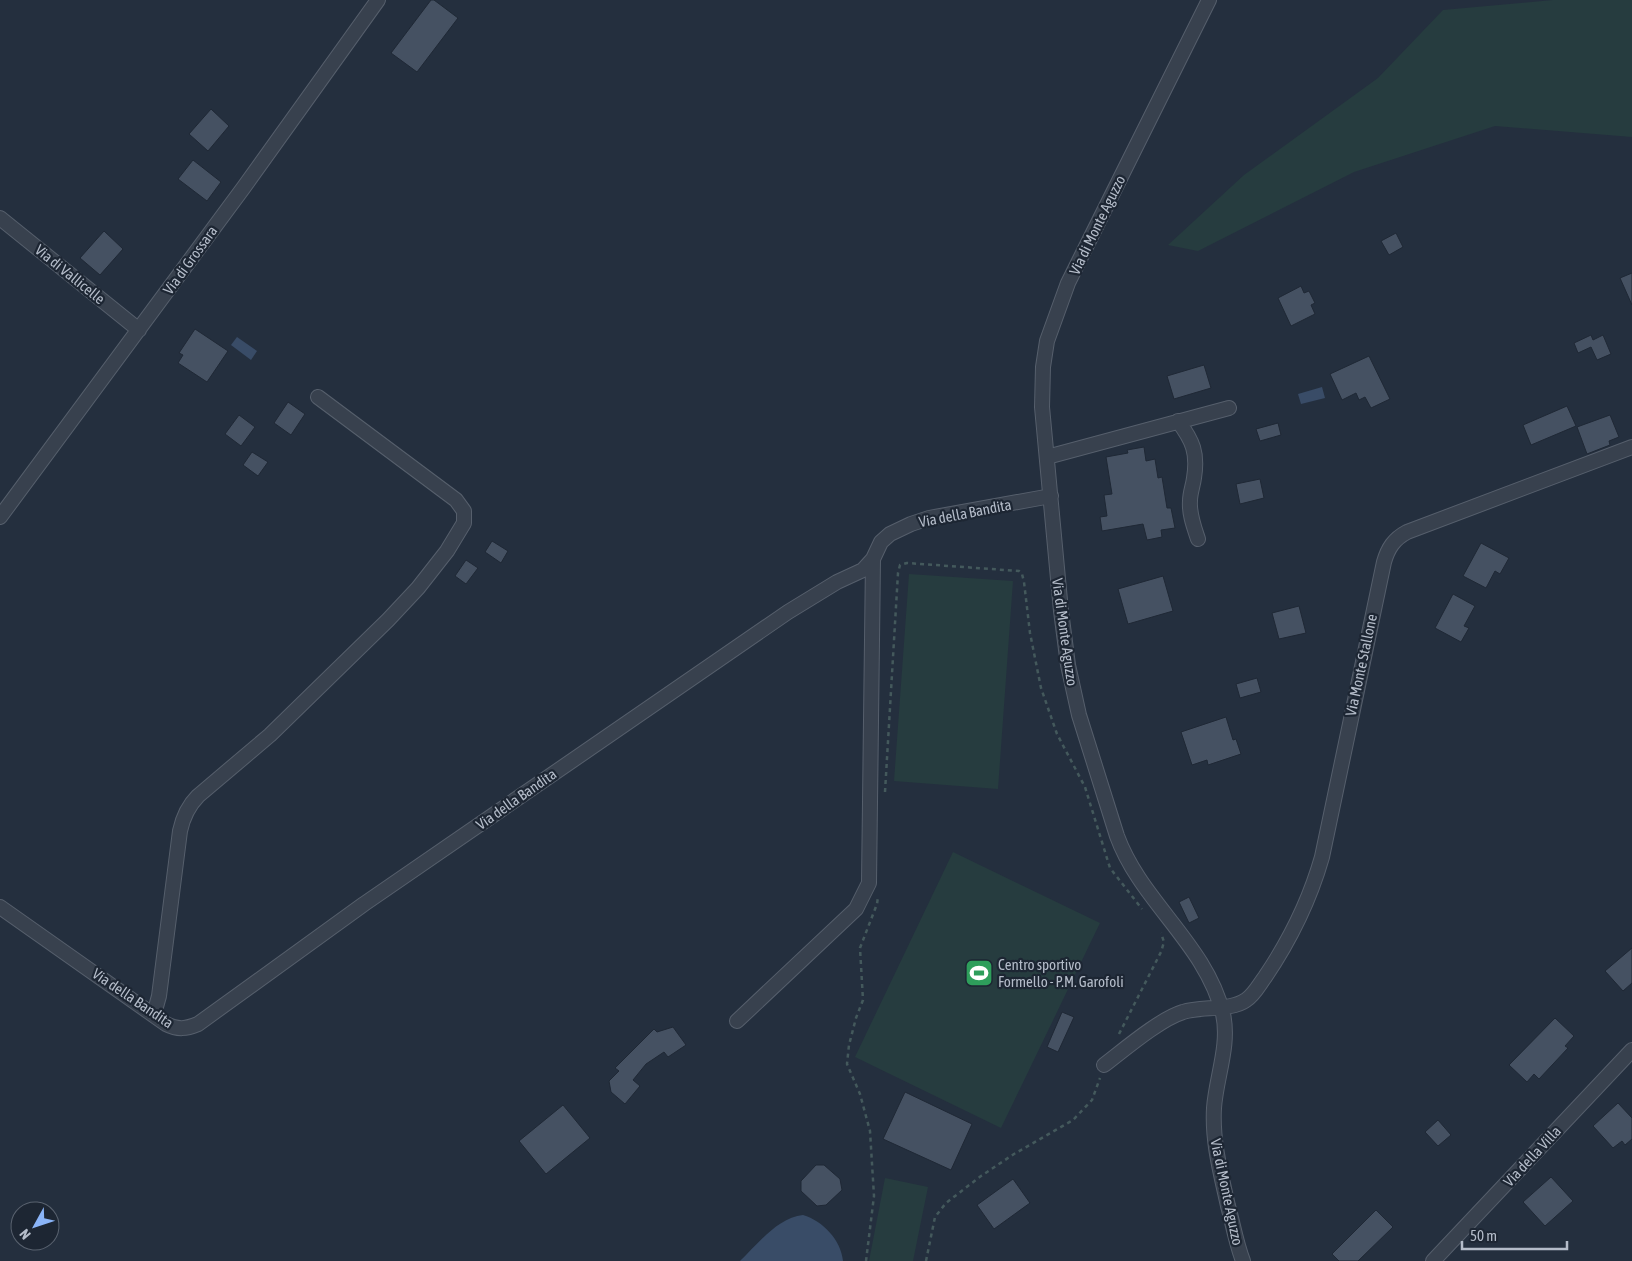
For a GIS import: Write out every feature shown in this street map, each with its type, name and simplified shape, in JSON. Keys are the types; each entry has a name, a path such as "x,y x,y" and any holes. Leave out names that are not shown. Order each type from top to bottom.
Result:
{"street":[{"name":"Via di Grossara","path":"0,517 139,330 378,0"},
{"name":"Via di Monte Aguzzo","path":"1208,0 1068,284 1047,341 1043,368 1042,407 1062,620 1071,682 1079,715 1117,836 1134,871 1196,954 1212,982 1221,1006 1225,1030 1214,1108 1215,1140 1229,1208 1243,1261"},
{"name":"Via di Vallicelle","path":"0,218 139,330"},
{"path":"154,1014 159,996 180,831 182,821 190,806 198,796 270,735 398,610 438,564 455,539 465,518 464,510 456,500 318,397"},
{"path":"1046,457 1229,408"},
{"path":"1178,421 1190,438 1195,451 1196,468 1190,502 1198,539"},
{"name":"Via Monte Stallone","path":"1104,1064 1174,1015 1193,1009 1241,1003 1250,997 1290,936 1314,880 1329,827 1384,562 1393,542 1407,532 1632,447"},
{"name":"Via della Bandita","path":"0,906 166,1024 178,1029 191,1027 205,1020 381,892 788,612 837,582 863,570 873,559 878,547 886,538 911,524 929,518 1051,496"},
{"path":"737,1021 856,909 869,883 873,559"},
{"name":"Via della Villa","path":"1433,1261 1632,1050"}],"path":[{"path":"885,792 900,565 907,563 1019,571 1024,582 1030,633 1041,688 1054,725 1085,787 1110,868 1144,912"},
{"path":"866,1261 874,1196 870,1131 860,1094 847,1064 851,1036 863,1000 860,948 877,904 878,896"},
{"path":"1117,1038 1161,952 1164,942 1162,933 1156,926"},
{"path":"926,1261 935,1217 946,1203 980,1176 1073,1120 1092,1100 1104,1064"}],"green space":[{"path":"1553,0 1632,0 1632,137 1495,126 1354,172 1198,251 1168,245 1244,175 1378,78 1443,10"},
{"path":"909,574 1013,581 998,789 894,781"},
{"path":"953,852 1100,923 1001,1128 855,1057"},
{"path":"885,1178 928,1187 913,1261 869,1261"}],"water":[{"path":"237,337 257,351 251,360 231,345"},
{"path":"1322,387 1325,398 1301,404 1298,394"},
{"path":"803,1215 817,1222 830,1232 839,1246 843,1261 740,1261 776,1226 794,1217"}],"building":[{"path":"431,0 434,0 458,18 417,72 391,53"},
{"path":"211,109 229,126 208,151 189,134"},
{"path":"193,160 221,182 207,201 178,179"},
{"path":"104,231 123,249 100,275 80,258"},
{"path":"1396,233 1403,247 1389,255 1381,241"},
{"path":"1632,273 1632,305 1620,278"},
{"path":"1301,286 1304,293 1309,291 1315,303 1311,305 1315,314 1291,326 1278,298"},
{"path":"195,329 228,351 207,382 178,363 183,355 179,353"},
{"path":"1591,335 1593,340 1603,335 1611,354 1597,360 1591,347 1578,353 1574,343"},
{"path":"1369,356 1390,399 1371,408 1365,397 1359,400 1356,393 1342,400 1330,374"},
{"path":"1204,365 1211,388 1174,399 1167,376"},
{"path":"288,402 305,414 291,435 274,423"},
{"path":"1567,406 1576,426 1531,445 1523,425"},
{"path":"239,415 255,427 241,446 225,434"},
{"path":"1610,415 1619,437 1609,441 1610,445 1587,454 1577,427"},
{"path":"1278,423 1281,435 1260,441 1256,429"},
{"path":"1144,447 1146,461 1155,459 1158,478 1162,477 1167,508 1171,508 1175,528 1161,530 1162,537 1147,540 1143,524 1102,531 1100,517 1107,516 1104,495 1112,494 1106,457 1128,453 1127,450"},
{"path":"252,452 268,462 258,476 243,465"},
{"path":"1260,479 1264,498 1240,504 1236,484"},
{"path":"492,541 508,551 501,563 485,552"},
{"path":"1481,543 1509,558 1500,574 1495,571 1486,588 1463,576"},
{"path":"466,560 478,568 466,584 455,576"},
{"path":"1163,576 1173,611 1128,624 1118,589"},
{"path":"1453,594 1475,606 1464,626 1469,628 1461,642 1435,628"},
{"path":"1299,606 1306,633 1279,639 1272,613"},
{"path":"1257,678 1261,692 1240,698 1236,684"},
{"path":"1226,717 1233,740 1236,739 1241,754 1208,765 1207,760 1192,765 1181,732"},
{"path":"1189,897 1199,918 1189,923 1179,902"},
{"path":"1632,948 1632,983 1623,991 1605,971"},
{"path":"1062,1012 1074,1017 1058,1052 1047,1047"},
{"path":"1555,1018 1574,1036 1565,1046 1568,1048 1539,1079 1534,1074 1527,1082 1509,1065"},
{"path":"673,1027 686,1045 668,1057 664,1052 646,1064 633,1080 640,1086 625,1104 611,1092 609,1081 619,1071 615,1068 654,1029 657,1032"},
{"path":"905,1092 972,1124 951,1170 883,1139"},
{"path":"1618,1103 1632,1118 1632,1139 1625,1145 1622,1141 1613,1148 1593,1126"},
{"path":"563,1105 590,1138 546,1174 519,1141"},
{"path":"1438,1120 1451,1135 1438,1146 1425,1132"},
{"path":"816,1165 824,1165 840,1179 842,1190 826,1205 817,1206 801,1191 801,1181"},
{"path":"1551,1177 1573,1201 1545,1226 1523,1202"},
{"path":"1013,1179 1030,1203 994,1229 977,1205"},
{"path":"1376,1210 1393,1227 1358,1261 1339,1261 1332,1254"}],"place":[{"name":"Centro sportivo Formello - P.M. Garofoli","path":"979,973"}]}
